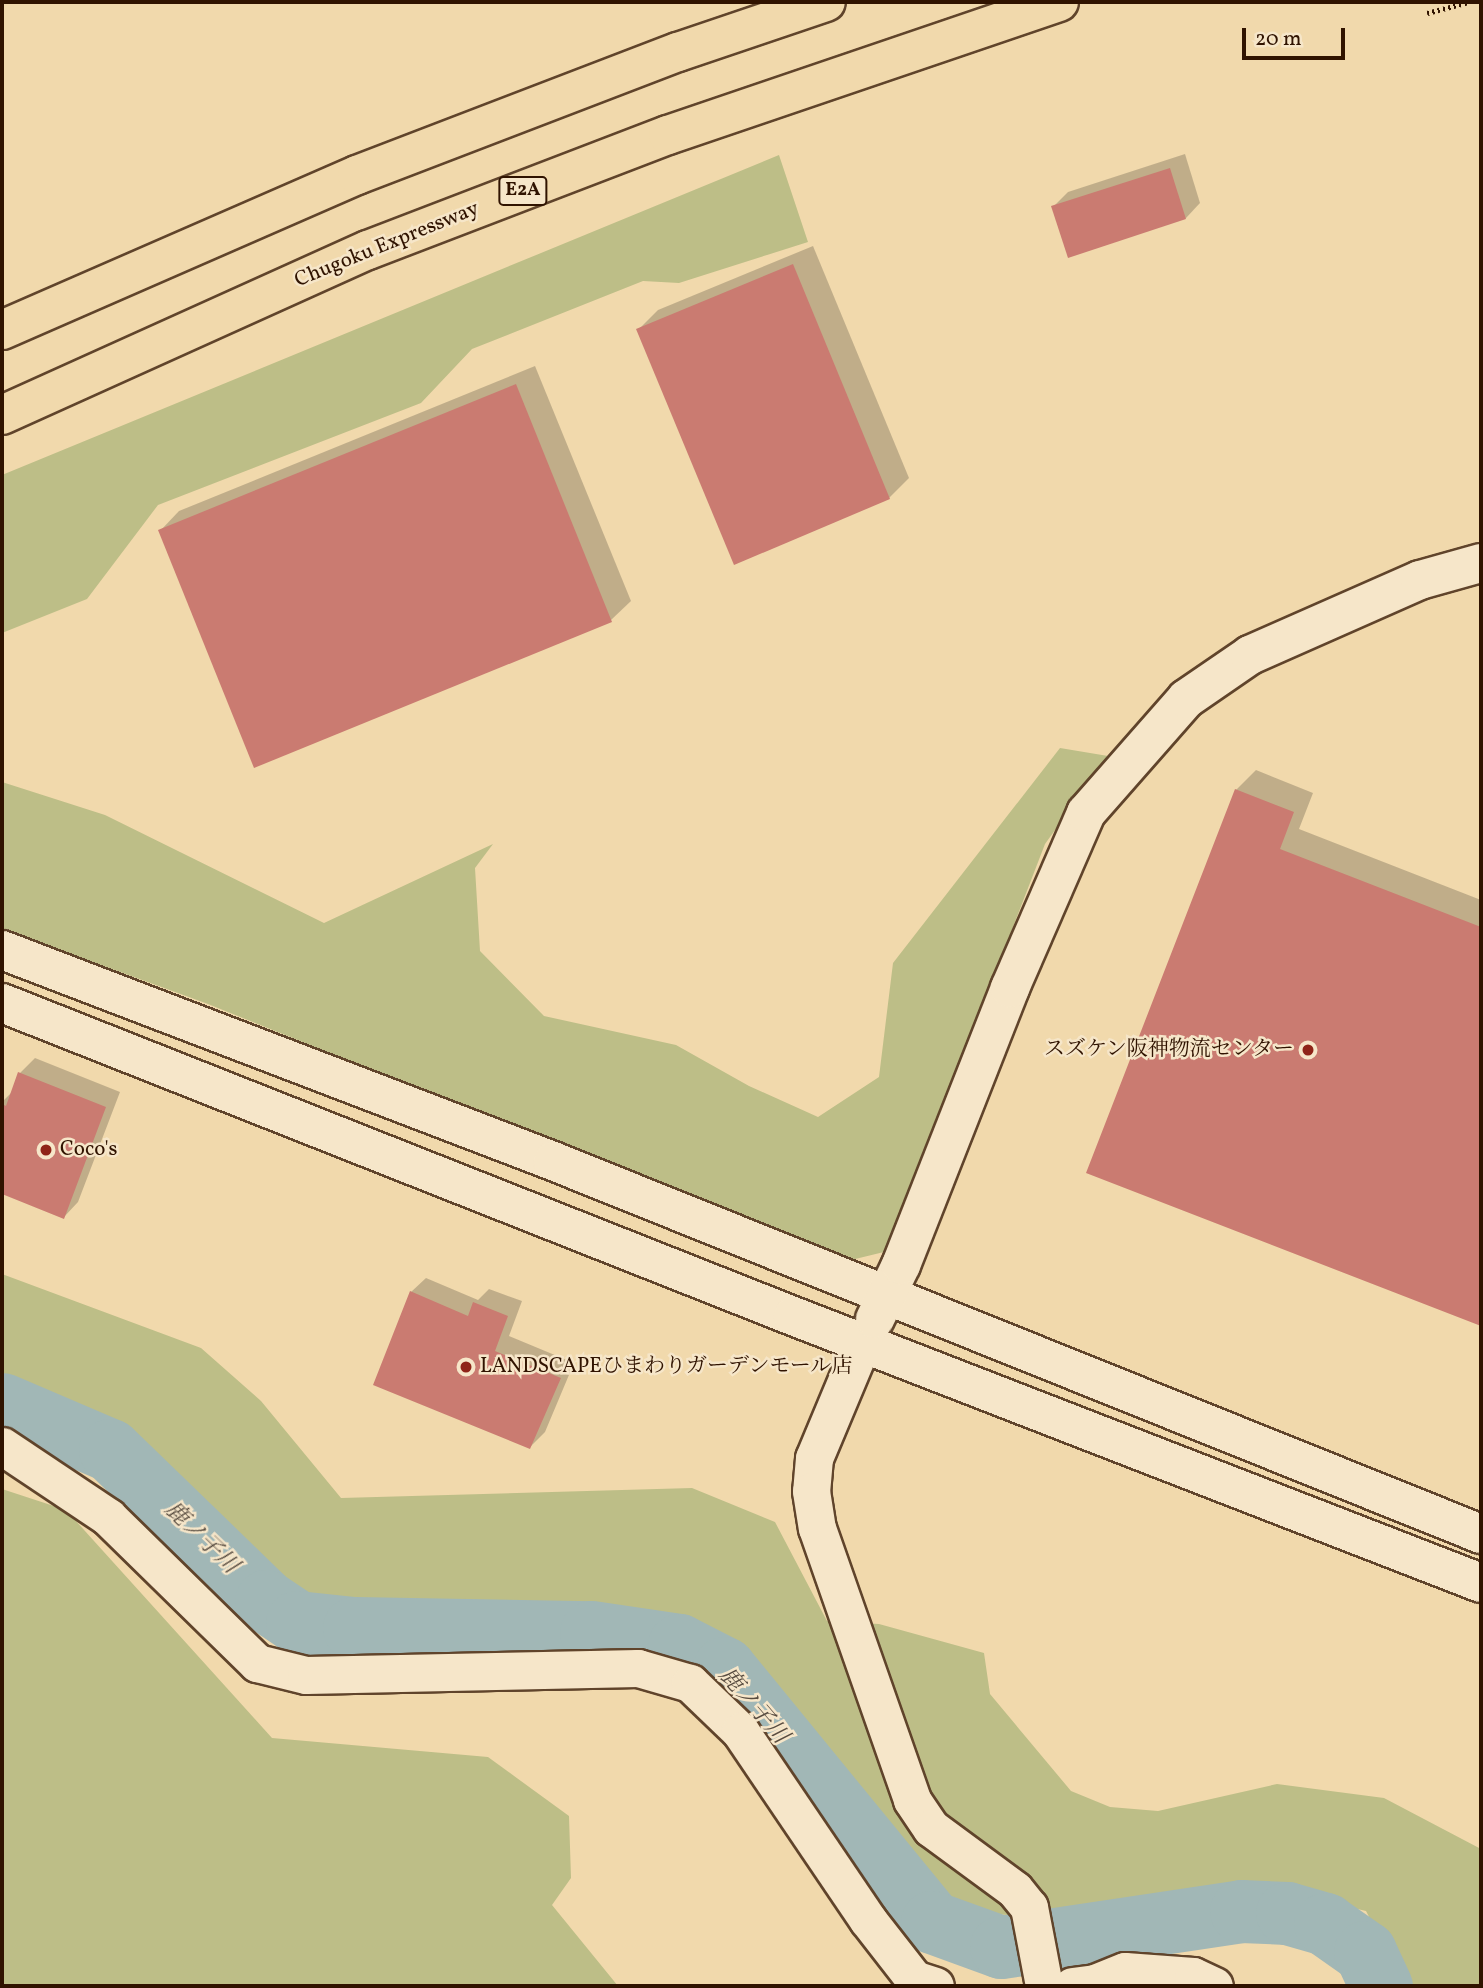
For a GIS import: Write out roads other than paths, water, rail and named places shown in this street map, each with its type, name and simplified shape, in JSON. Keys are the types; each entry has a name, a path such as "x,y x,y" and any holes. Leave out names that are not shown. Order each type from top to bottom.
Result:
{"highway":[{"path":"2,330 357,175 678,52 826,2"},
{"name":"Chugoku Expressway","path":"2,415 368,250 668,135 1059,2"}],"street":[{"path":"1044,1986 1029,1907 1015,1890 932,1828 912,1800 817,1528 811,1490 814,1458 863,1341 886,1297 1010,988 1086,813 1186,699 1250,655 1420,580 1481,563"},
{"path":"2,950 553,1161 1481,1534"},
{"path":"2,1003 793,1316 1481,1583"},
{"path":"2,1446 108,1517 257,1663 306,1675 638,1668 690,1683 740,1731 868,1920 914,1979 935,1986"},
{"path":"1072,1986 1095,1983 1125,1971 1193,1976 1214,1986"}],"waterway":[{"name":"鹿ノ子川","path":"2,1404 110,1450 266,1601 297,1622 354,1628 591,1632 679,1645 724,1668 932,1922 1001,1947 1241,1911 1287,1913 1325,1924 1365,1952 1381,1986"}],"place":[{"name":"スズケン阪神物流センター","path":"1308,1050"},
{"name":"Coco's","path":"46,1150"},
{"name":"LANDSCAPEひまわりガーデンモール店","path":"466,1367"}]}
